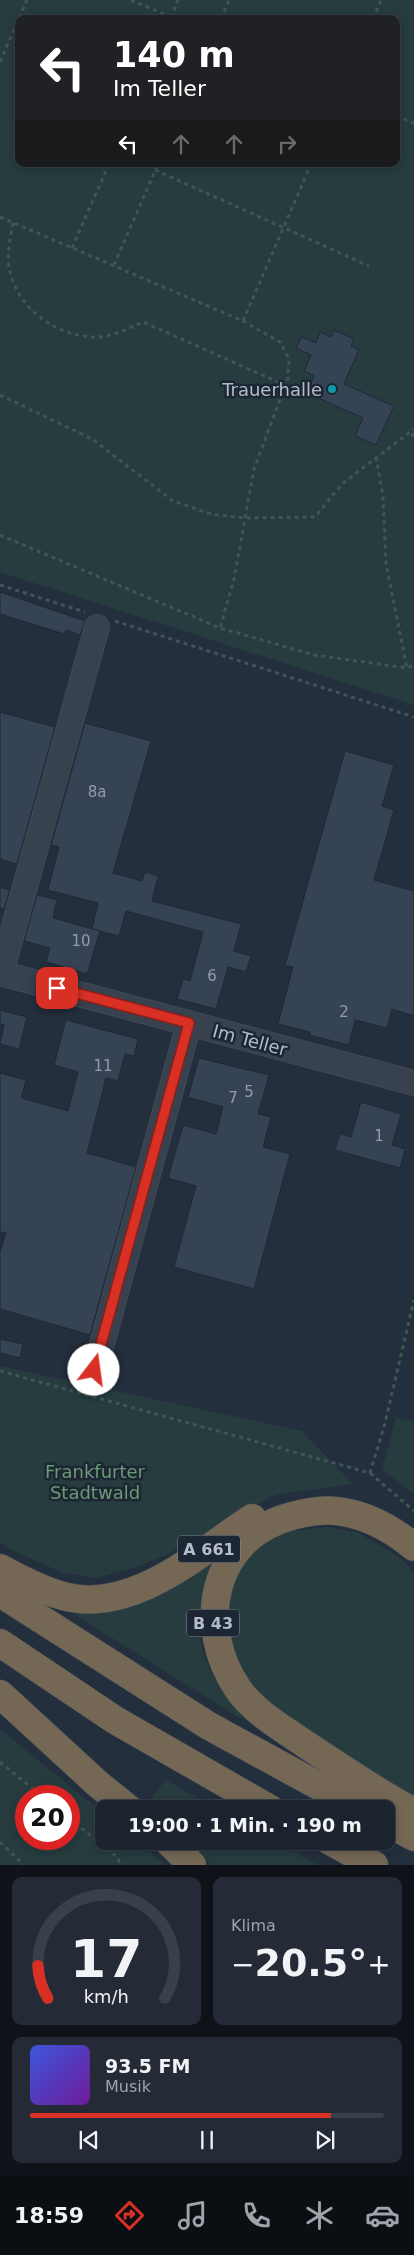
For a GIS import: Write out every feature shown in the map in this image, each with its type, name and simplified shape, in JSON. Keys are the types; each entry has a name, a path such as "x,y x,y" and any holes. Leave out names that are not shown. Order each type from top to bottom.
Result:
{"highway":[{"name":"A 661","path":"0,1568 22,1580 64,1596 80,1598 116,1595 136,1590 180,1568 272,1506 302,1498 338,1499 363,1505 390,1517 414,1532"},
{"name":"B 43","path":"414,1547 385,1526 356,1514 318,1510 285,1518 257,1532 233,1557 216,1591 213,1622 221,1660 239,1691 251,1704 338,1766 414,1812"},
{"path":"0,1593 209,1726 345,1800"},
{"path":"0,1643 115,1720 254,1800"},
{"path":"0,1694 118,1800"},
{"path":"395,1827 414,1837"},
{"path":"177,1850 192,1865"},
{"path":"346,1850 374,1865"}],"street":[{"path":"0,973 101,621"},
{"name":"Im Teller","path":"0,973 414,1083"},
{"path":"94,1370 189,1023"}],"path":[{"path":"20,15 27,0"},
{"path":"131,0 164,15"},
{"path":"172,15 178,0"},
{"path":"223,15 229,0"},
{"path":"375,15 381,0"},
{"path":"0,62 15,28"},
{"path":"400,118 414,124"},
{"path":"72,248 107,167"},
{"path":"114,265 156,167"},
{"path":"243,321 310,167"},
{"path":"155,170 369,266"},
{"path":"0,217 243,321 280,342 289,359 288,378 254,469 234,579 220,628"},
{"path":"13,223 9,243 10,272 25,303 49,324 61,331 93,338 117,334 143,322 285,385"},
{"path":"0,395 92,439 173,501 211,514 244,518 315,517 342,484 413,431 414,438"},
{"path":"376,457 383,497 386,564 408,668"},
{"path":"0,535 220,628 314,655 408,668 414,665"},
{"path":"0,585 101,621 414,717"},
{"path":"370,1473 384,1427 414,1300"},
{"path":"0,1371 370,1473 414,1511"},
{"path":"0,1762 28,1785"},
{"path":"80,1827 117,1858 121,1865"},
{"path":"0,1842 24,1865"}],"green space":[{"path":"0,0 414,0 414,705 0,572"},
{"name":"Frankfurter Stadtwald","path":"0,1366 302,1431 353,1484 275,1495 164,1556 133,1568 96,1578 61,1572 10,1549 0,1542"},
{"path":"396,1418 414,1421 414,1494 382,1470"},
{"path":"326,1527 357,1532 398,1556 414,1572 414,1801 260,1702 227,1654 228,1595 239,1566 266,1541 288,1532"},
{"path":"216,1557 201,1600 199,1620 201,1640 214,1678 243,1715 241,1719 58,1604"},
{"path":"0,1729 69,1785 15,1785 15,1850 80,1850 80,1794 95,1807 95,1850 148,1850 165,1865 0,1865"},
{"path":"166,1780 201,1800 150,1800"},
{"path":"198,1850 291,1850 318,1865 211,1865"}],"building":[{"name":"Trauerhalle","path":"334,330 354,339 351,346 359,350 344,384 394,406 376,445 355,436 363,418 307,393 314,376 304,371 311,355 296,348 301,337 316,343 320,332 331,337"},
{"path":"0,592 85,621 80,635 66,630 64,634 0,614"},
{"path":"0,712 55,727 17,864 0,859"},
{"path":"85,723 151,741 113,873 142,881 145,872 158,876 152,901 241,924 234,951 251,956 246,972 228,967 216,1009 177,999 183,979 190,981 203,932 126,911 119,936 92,929 98,903 48,890 59,847 51,845"},
{"path":"345,751 394,765 382,806 394,810 374,880 414,891 414,1016 392,1009 387,1028 355,1020 349,1045 309,1035 310,1032 278,1024 293,967 285,965"},
{"path":"0,887 10,890 4,909 0,908"},
{"path":"37,895 57,900 53,918 100,931 87,974 46,962 50,948 24,941"},
{"path":"0,1010 27,1017 19,1049 0,1044 4,1025 0,1024"},
{"path":"66,1020 138,1039 134,1056 125,1054 118,1081 106,1078 87,1153 136,1167 90,1335 0,1309 0,1252 6,1233 0,1232 0,1073 26,1080 21,1098 68,1111 78,1072 54,1065"},
{"path":"199,1058 269,1075 258,1114 271,1117 263,1147 290,1154 254,1289 174,1267 196,1186 168,1178 183,1125 216,1134 223,1107 188,1097"},
{"path":"361,1102 401,1114 392,1145 405,1149 400,1168 335,1150 340,1134 351,1137"},
{"path":"0,1339 23,1344 20,1358 0,1353"}],"place":[{"name":"Trauerhalle","path":"332,389"}],"route":[{"path":"57,988 189,1023 94,1370"}]}
